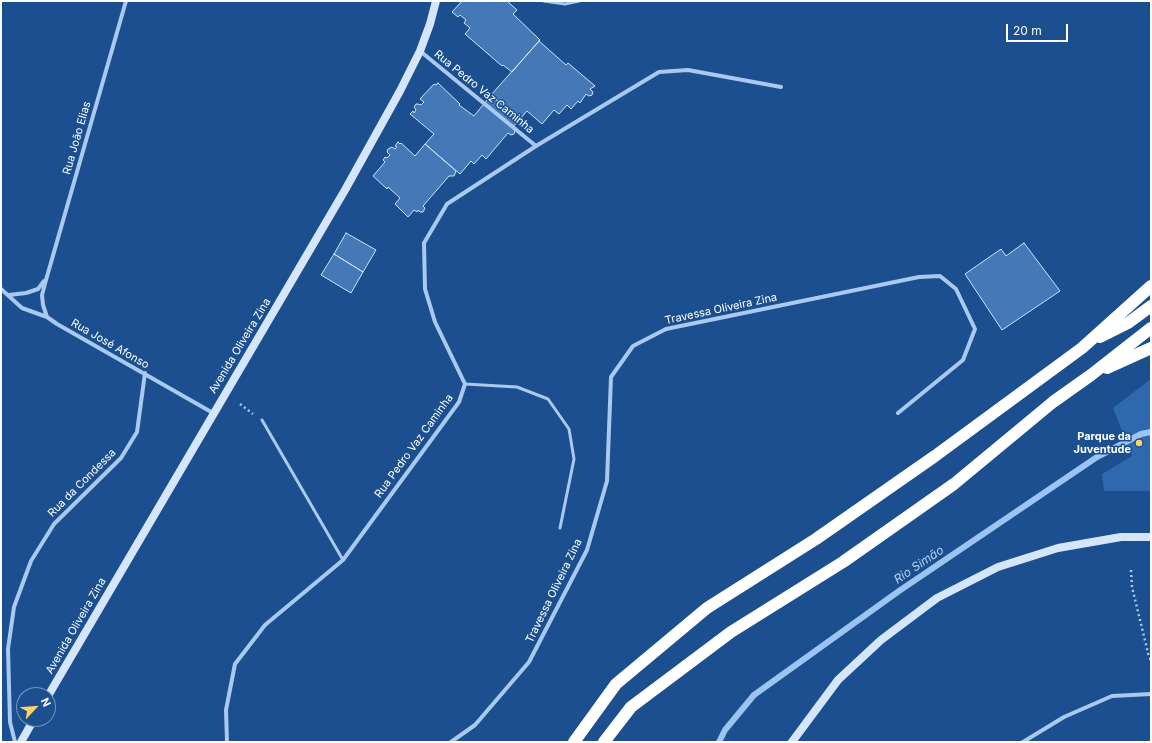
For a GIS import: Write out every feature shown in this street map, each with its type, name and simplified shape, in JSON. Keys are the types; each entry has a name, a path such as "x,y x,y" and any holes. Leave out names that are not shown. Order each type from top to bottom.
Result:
{"highway":[{"path":"574,742 616,684 707,608 816,539 935,456 1082,348 1151,286"},
{"path":"1082,348 1128,323 1151,306"},
{"path":"604,742 631,707 689,663 731,632 843,562 954,484 1053,402 1091,375 1151,328"},
{"path":"1091,375 1151,348"}],"street":[{"name":"Rua João Elias","path":"47,317 43,305 42,295 126,1"},
{"name":"Avenida Oliveira Zina","path":"53,687 345,190 400,91 420,51 430,24 436,1"},
{"name":"Rua Pedro Vaz Caminha","path":"227,742 226,710 235,664 265,625 343,560 459,402 465,384 435,322 426,290 424,243 447,204 536,146 420,51"},
{"path":"536,146 659,72 688,70 781,87"},
{"name":"Travessa Oliveira Zina","path":"451,742 475,725 529,662 587,550 607,481 611,377 633,346 666,328 919,277 940,276 956,289 975,329 963,360 898,413"},
{"path":"9,295 26,293 38,289 46,280"},
{"name":"Rua José Afonso","path":"1,289 22,308 47,317 213,414"},
{"name":"Rua da Condessa","path":"15,742 10,722 8,649 14,607 31,561 54,524 121,458 136,432 145,373"},
{"path":"792,742 838,680 881,640 937,598 998,567 1058,548 1121,537 1151,537"},
{"path":"1023,742 1064,717 1112,696 1151,694"},
{"path":"21,742 29,727"}],"lane":[{"path":"544,1 565,4 579,1"},
{"path":"465,384 517,387 548,399 569,429 574,459 560,528"},
{"path":"262,420 343,560"}],"path":[{"path":"240,404 262,420"},
{"path":"1131,570 1132,587 1151,660"}],"shaded area":[{"name":"Parque da Juventude","path":"1151,379 1151,491 1104,491 1102,474 1132,456 1113,408"}],"building":[{"path":"462,1 507,1 517,10 513,14 540,40 512,72 503,65 502,66 465,34 470,28 464,23 466,20 460,15 458,17 452,12"},
{"path":"539,41 566,65 568,63 595,86 590,89 593,92 592,95 589,96 586,94 580,103 578,101 571,109 567,105 559,114 554,110 542,124 527,111 519,120 491,95"},
{"path":"438,83 460,104 459,105 474,116 491,95 519,120 512,128 515,131 514,134 511,135 508,133 486,159 482,155 474,164 471,161 460,174 425,144 434,134 410,114 413,111 414,113 416,110 414,107 416,104 421,105 424,102 420,99 434,84 436,85"},
{"path":"398,142 415,156 425,144 456,171 454,176 449,176 423,206 425,208 423,212 418,210 417,212 414,210 408,217 395,204 400,198 388,187 387,189 373,176 385,162 383,160 385,157 387,158 390,155 387,152 388,149 392,147 395,149"},
{"path":"346,233 376,250 363,272 334,254"},
{"path":"1024,243 1060,291 1002,330 965,274 1001,249 1006,256"},
{"path":"334,254 363,272 351,293 321,275"}],"waterway":[{"name":"Rio Simão","path":"719,742 725,730 754,695 899,591 1097,457 1141,434 1151,432"}],"place":[{"name":"Parque da Juventude","path":"1139,443"}]}
